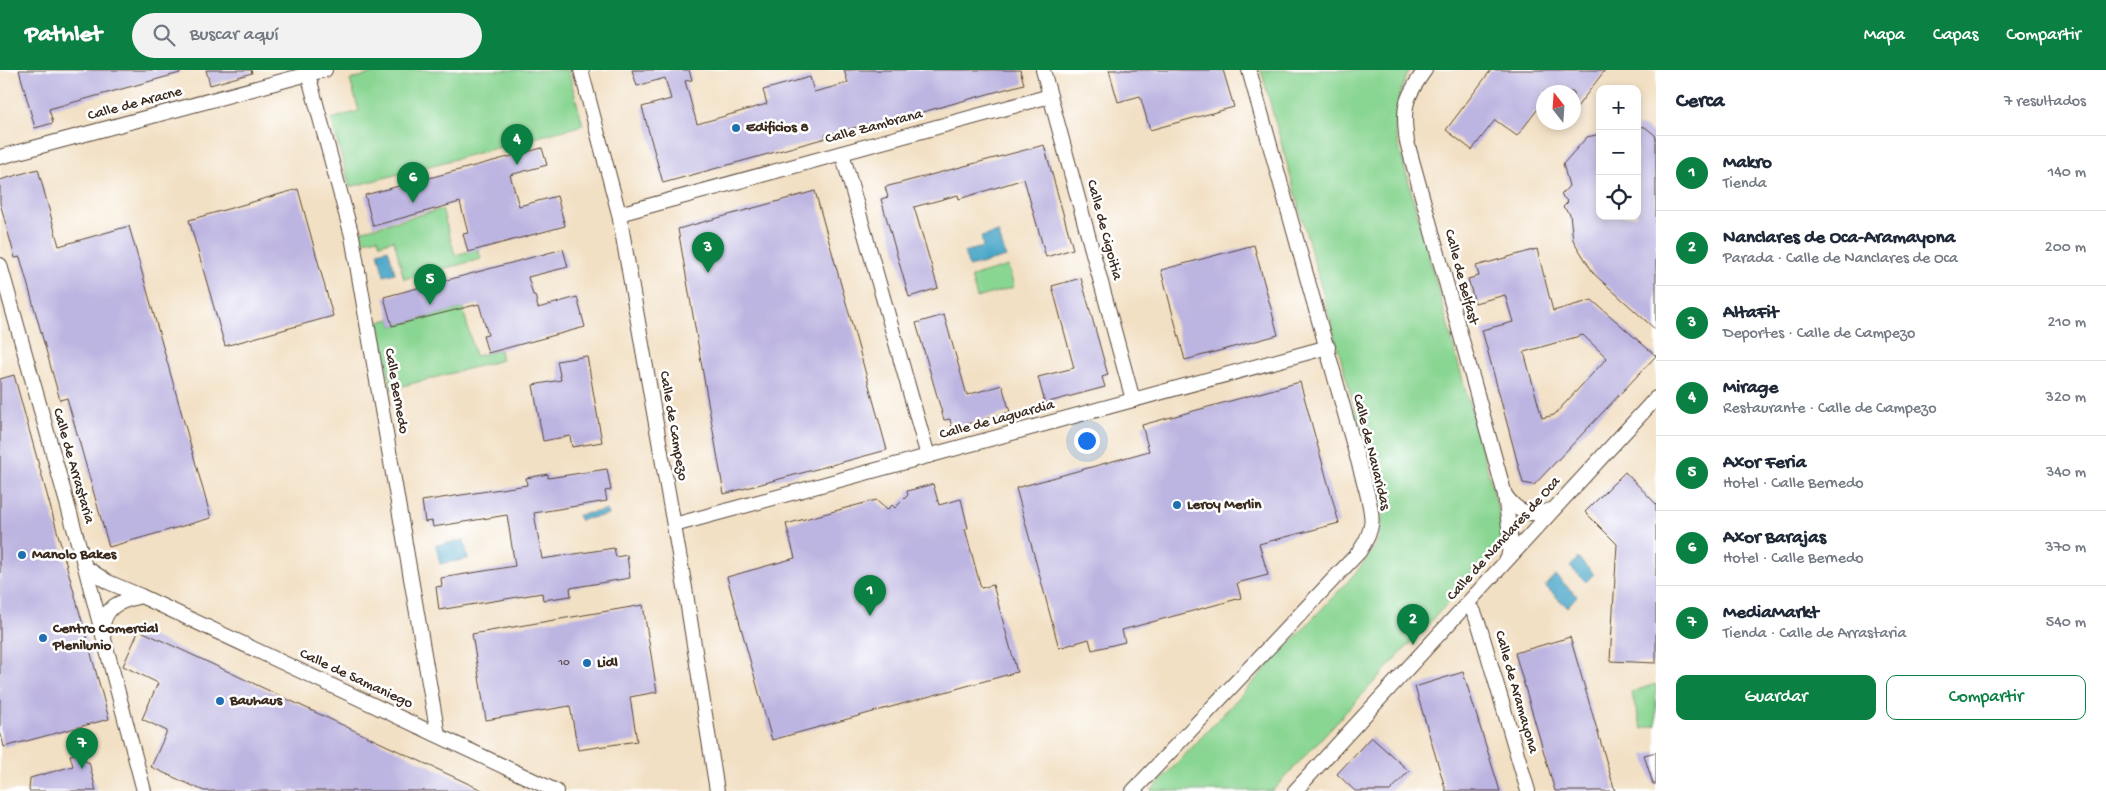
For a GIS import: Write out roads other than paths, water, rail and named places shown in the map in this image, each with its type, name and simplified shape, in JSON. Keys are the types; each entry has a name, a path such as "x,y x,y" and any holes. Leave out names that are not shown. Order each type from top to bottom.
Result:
{"street":[{"path":"308,74 325,70"},
{"name":"Calle de Campezo","path":"581,70 619,214 674,525 717,791"},
{"name":"Calle de Cigoitia","path":"1043,70 1133,400"},
{"name":"Calle de Navaridas","path":"1133,791 1359,552 1370,536 1372,512 1328,347 1249,70"},
{"name":"Calle de Belfast","path":"1425,70 1408,95 1404,117 1407,142 1504,495 1511,543 1508,558"},
{"name":"Calle de Aracne","path":"0,157 308,74"},
{"name":"Calle Bernedo","path":"308,74 352,236 438,735"},
{"name":"Calle Zambrana","path":"619,214 1050,96"},
{"path":"842,153 928,456"},
{"name":"Calle de Arrastaria","path":"0,265 85,568 144,791"},
{"name":"Calle de Laguardia","path":"674,525 1328,347"},
{"name":"Calle de Nanclares de Oca","path":"1295,791 1551,510 1656,398"},
{"path":"1504,495 1521,512 1530,515 1551,510"},
{"name":"Calle de Samaniego","path":"85,568 108,582 142,596 556,791"},
{"path":"92,596 99,586 108,582"},
{"path":"102,633 104,616 110,609 142,596"},
{"name":"Calle de Aramayona","path":"1467,604 1474,612 1480,628 1528,791"}],"water":[{"path":"998,232 1006,257 969,267 964,252 983,247 981,237"},
{"path":"388,249 395,273 384,276 378,252"},
{"path":"607,510 608,515 579,520 578,515"},
{"path":"464,540 468,559 440,564 436,545"},
{"path":"1578,558 1594,574 1586,582 1570,567"},
{"path":"1555,575 1577,596 1567,607 1545,586"}],"place":[{"name":"Edificios 8","path":"736,128"},
{"name":"Mirage","path":"517,165"},
{"name":"Axor Barajas","path":"413,203"},
{"name":"AltaFit","path":"708,273"},
{"name":"Axor Feria","path":"430,305"},
{"name":"Leroy Merlin","path":"1177,505"},
{"name":"Manolo Bakes","path":"22,555"},
{"name":"Makro","path":"870,616"},
{"name":"Centro Comercial Plenilunio","path":"43,638"},
{"name":"Nanclares de Oca-Aramayona","path":"1413,645"},
{"name":"Lidl","path":"587,663"},
{"name":"Bauhaus","path":"220,701"},
{"name":"MediaMarkt","path":"82,769"}]}
